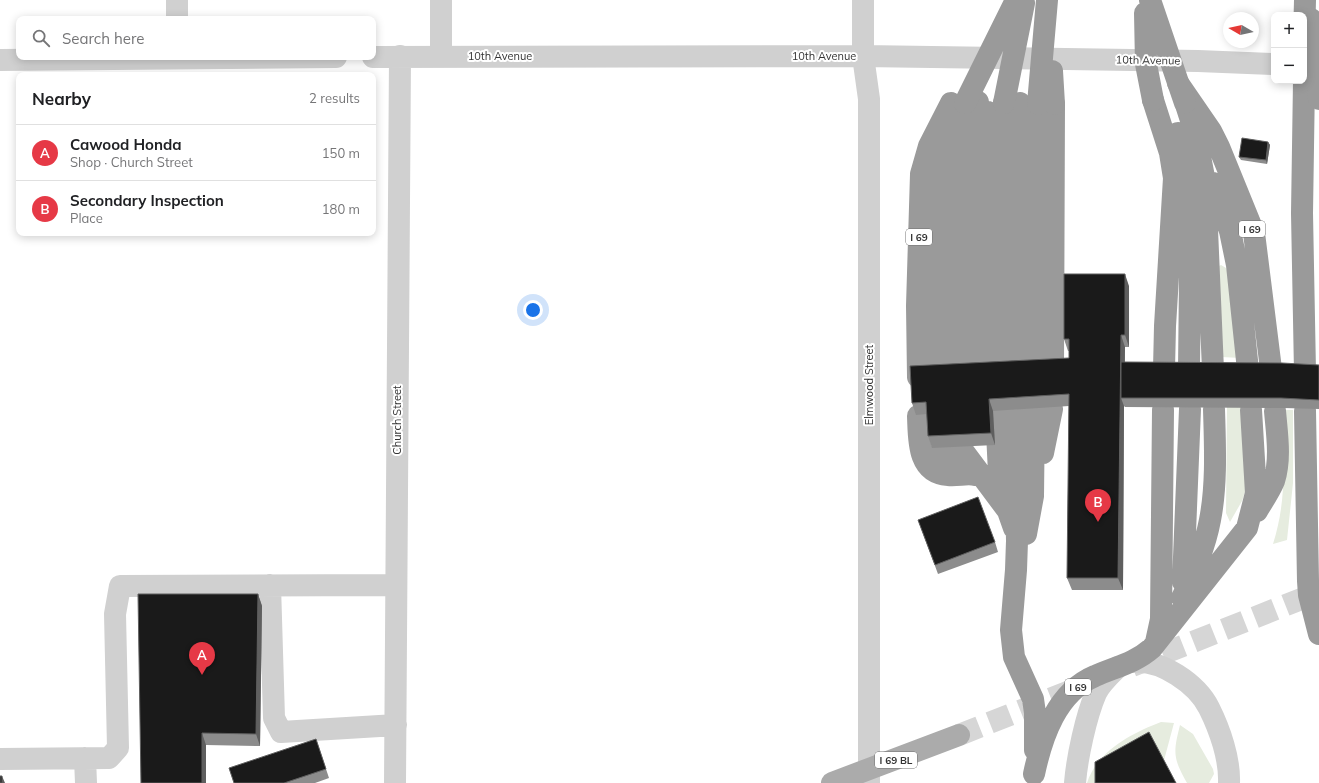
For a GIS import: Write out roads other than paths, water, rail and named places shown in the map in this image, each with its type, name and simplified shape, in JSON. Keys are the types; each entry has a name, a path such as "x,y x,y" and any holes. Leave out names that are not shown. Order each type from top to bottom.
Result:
{"highway":[{"name":"I 69","path":"985,372 961,161 964,146 1000,103 1047,0"},
{"name":"I 69","path":"1000,103 970,74 1022,4"},
{"name":"I 69","path":"985,372 1000,103 1022,4"},
{"name":"I 69","path":"985,372 998,165 1000,103 1022,4"},
{"name":"I 69","path":"1147,4 1146,64 1175,98 1211,131 1220,147 1254,233 1271,369"},
{"name":"I 69","path":"1147,4 1175,98 1190,177 1189,369"},
{"path":"1308,6 1319,48"},
{"path":"1305,48 1308,6"},
{"path":"1308,6 1319,99"},
{"path":"1304,84 1305,372"},
{"name":"I 69","path":"1175,98 1196,136 1230,231 1238,272 1248,370"},
{"name":"I 69","path":"1164,369 1164,326 1174,178 1170,153 1175,98"},
{"name":"I 69","path":"985,372 917,306 921,174 929,146 1000,103"},
{"name":"I 69","path":"1196,136 1202,163 1207,200 1213,370"},
{"name":"I 69","path":"1177,608 1184,570 1190,409"},
{"name":"I 69","path":"1157,643 1177,608 1199,558 1210,518 1214,472 1214,409"},
{"path":"1157,643 1161,619 1163,410"},
{"name":"I 69","path":"1247,528 1256,493 1250,410"},
{"name":"I 69","path":"990,483 999,473 1024,411 1024,514 1011,617 1012,645 1017,666 1033,699 1035,713 1034,778"},
{"name":"I 69","path":"1034,778 1044,738 1052,719 1072,691 1082,683 1125,665 1157,643 1247,528 1270,490 1277,468 1278,447 1275,411"},
{"path":"1305,411 1308,581 1309,595 1319,634"},
{"path":"918,416 920,448 922,456 930,468 941,474 990,483"},
{"name":"I 69","path":"961,448 990,483 1008,511 1012,520 1017,541"},
{"name":"I 69","path":"990,483 1013,499 1024,514"},
{"name":"I 69","path":"1015,584 1017,541 1024,514"}],"main road":[{"name":"I 69 BL","path":"832,783 869,777 959,735"}],"street":[{"path":"177,0 177,16"},
{"path":"441,0 441,56"},
{"name":"Elmwood Street","path":"863,0 863,56 869,99 869,777"},
{"name":"Church Street","path":"395,783 400,56"},
{"name":"10th Avenue","path":"376,57 863,56 1198,61 1271,64"},
{"path":"0,60 16,60"},
{"path":"1307,66 1319,67"},
{"path":"270,585 274,718 281,732 396,725"},
{"path":"0,759 109,758 118,748 115,614 120,586 396,585"},
{"path":"1075,783 1079,752 1096,692 1102,683 1125,665 1140,661 1157,665 1182,680 1202,698 1209,708 1224,749 1229,783"},
{"path":"85,758 86,783"}],"tunnel":[{"path":"1132,666 1319,592"},
{"path":"959,735 1080,687"}],"place":[{"name":"Secondary Inspection","path":"1098,522"},
{"name":"Cawood Honda","path":"202,675"}]}
